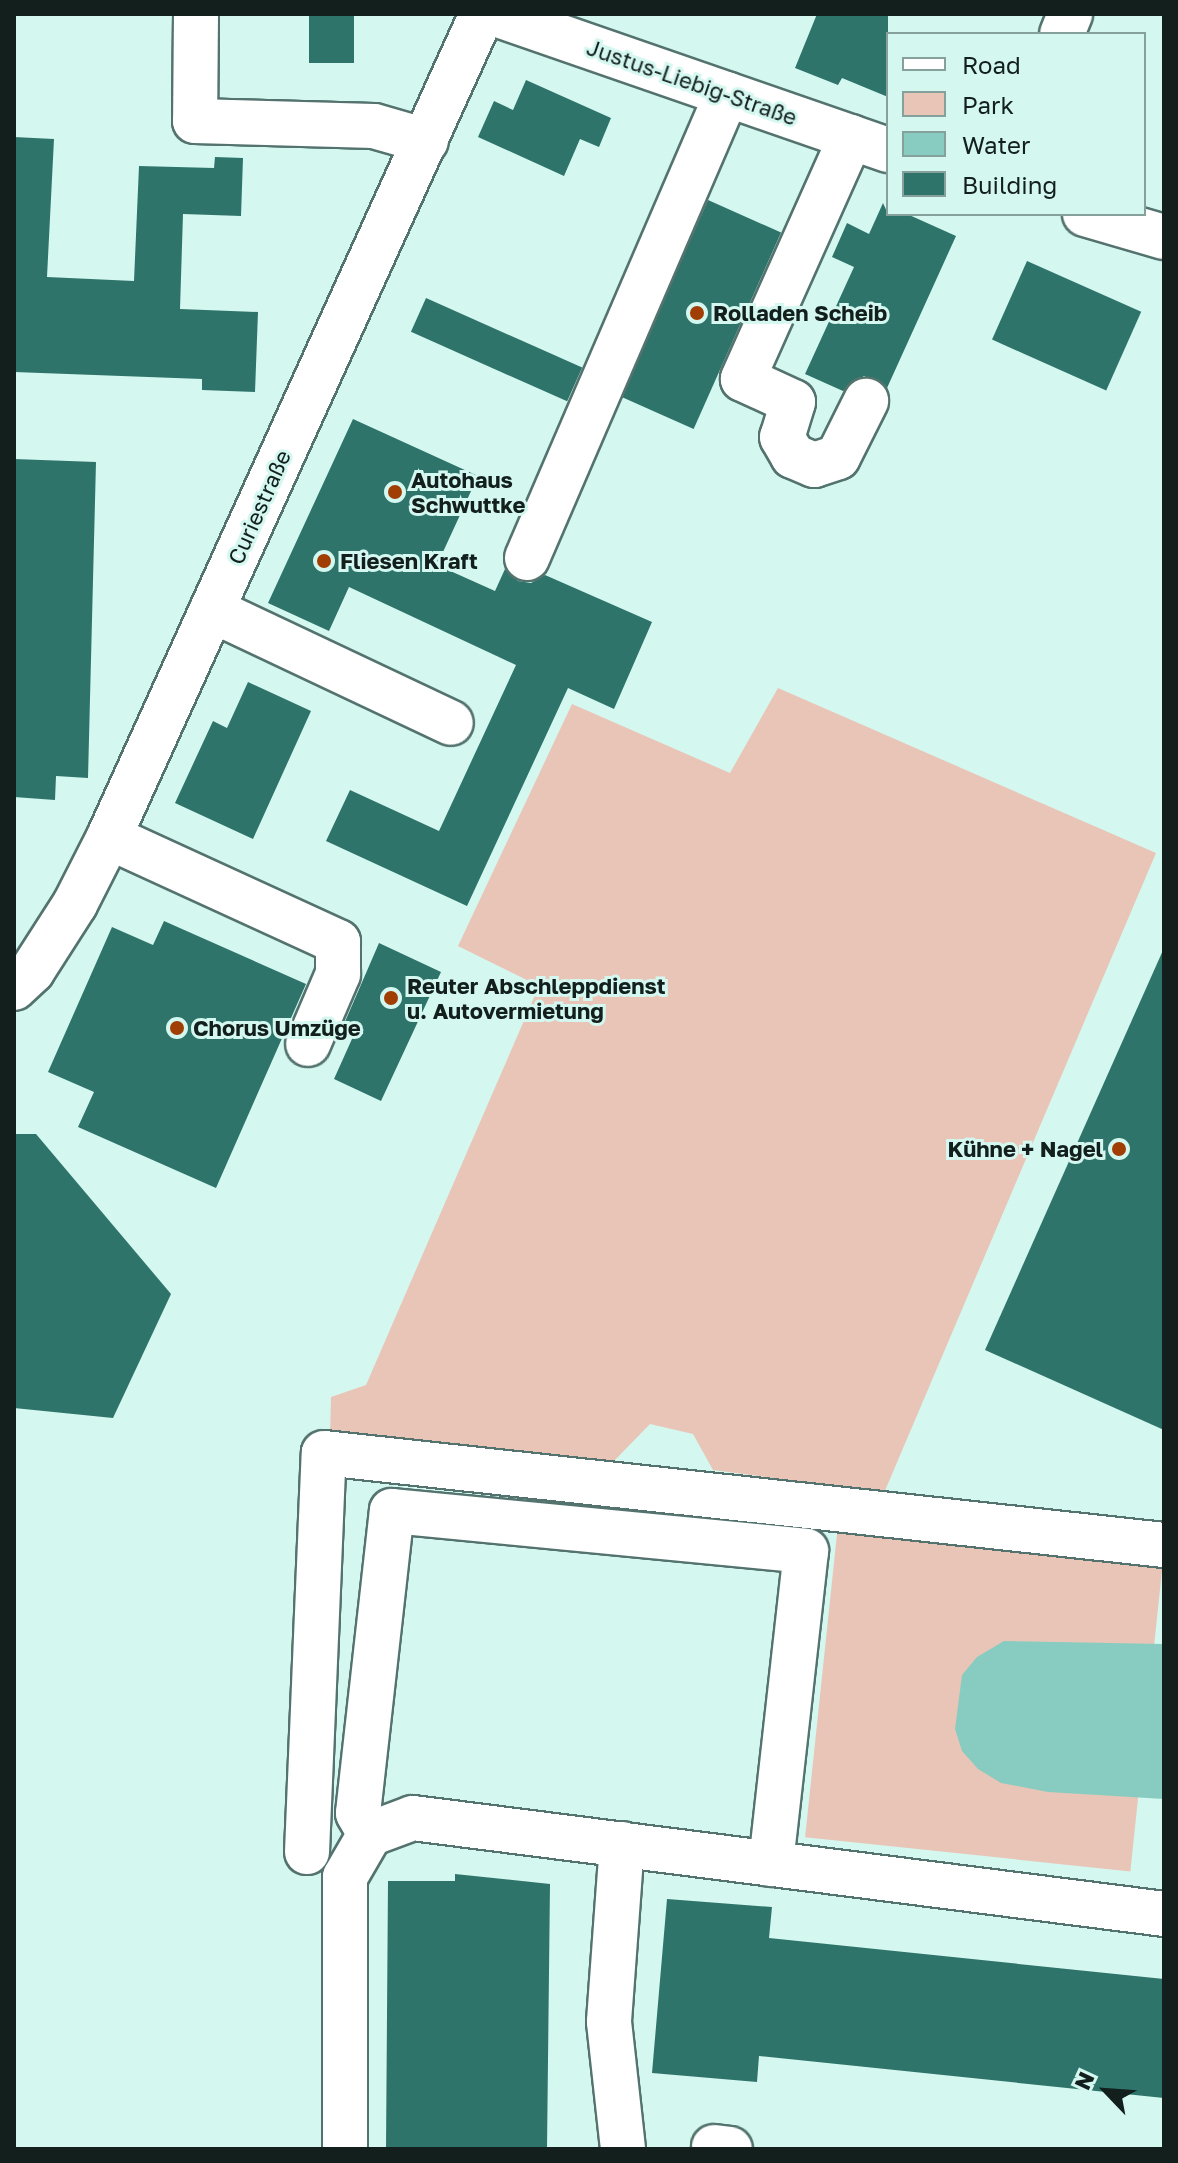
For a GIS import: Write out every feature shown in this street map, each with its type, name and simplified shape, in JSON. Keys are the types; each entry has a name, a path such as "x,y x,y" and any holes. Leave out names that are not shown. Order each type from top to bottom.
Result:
{"street":[{"path":"196,14 195,121 374,126 426,141"},
{"name":"Curiestraße","path":"14,988 32,971 75,904 109,837 482,14"},
{"name":"Justus-Liebig-Straße","path":"495,14 870,143"},
{"path":"527,558 727,94"},
{"path":"866,401 838,457 814,465 793,456 782,437 793,402 743,379 870,143"},
{"path":"1092,216 1164,237"},
{"path":"212,610 451,723"},
{"path":"109,837 338,942 338,974 308,1044"},
{"path":"307,1852 324,1453 1164,1545"},
{"path":"370,1834 358,1813 392,1511 806,1551 771,1864"},
{"path":"345,2149 345,1877 370,1834 413,1818 1164,1914"},
{"path":"622,1844 609,2022 623,2149"}],"green space":[{"path":"778,688 1156,853 884,1493 713,1470 693,1434 650,1424 613,1462 330,1436 331,1397 366,1385 539,986 458,946 572,704 730,773"},
{"path":"839,1515 1164,1549 1130,1871 805,1837"}],"water":[{"path":"1004,1641 1164,1644 1164,1799 1048,1792 1001,1783 978,1769 962,1751 955,1729 962,1675 977,1657"}],"building":[{"path":"309,14 354,14 354,63 309,63"},
{"path":"817,14 888,14 886,96 842,78 838,85 795,68"},
{"path":"526,80 611,118 599,147 580,139 564,176 478,137 494,101 513,110"},
{"path":"14,137 54,139 47,277 134,281 139,166 214,168 215,157 243,158 241,216 183,214 180,309 258,312 255,392 202,390 202,379 14,372"},
{"name":"Rolladen Scheib","path":"708,200 781,233 694,429 621,396"},
{"path":"883,203 886,216 911,216 956,236 887,388 864,376 843,391 805,374 854,267 832,257 847,223 869,234"},
{"path":"1027,261 1141,312 1106,390 992,340"},
{"path":"426,298 582,368 567,401 411,332"},
{"path":"353,419 478,476 437,565 495,591 505,569 518,581 531,583 545,575 652,622 614,709 568,688 467,906 326,841 350,790 439,831 516,665 349,587 329,631 268,603"},
{"path":"14,459 96,462 88,778 56,776 55,800 14,797"},
{"path":"248,682 311,711 253,839 175,803 213,721 227,728"},
{"name":"Chorus Umzüge","path":"164,921 306,984 216,1188 78,1127 94,1092 48,1072 112,927 153,945"},
{"name":"Reuter Abschleppdienst u. Autovermietung","path":"379,943 441,972 381,1101 334,1079 356,1030 344,1024"},
{"name":"Kühne + Nagel","path":"1164,948 1164,1430 985,1350"},
{"path":"14,1134 36,1134 171,1294 113,1418 14,1408"},
{"path":"455,1874 550,1884 547,2149 386,2149 388,1881 455,1881"},
{"path":"667,1899 772,1907 769,1938 1164,1979 1164,2098 759,2056 757,2082 652,2073"}],"place":[{"name":"Rolladen Scheib","path":"697,313"},
{"name":"Autohaus Schwuttke","path":"395,492"},
{"name":"Fliesen Kraft","path":"324,561"},
{"name":"Reuter Abschleppdienst u. Autovermietung","path":"391,998"},
{"name":"Chorus Umzüge","path":"177,1028"},
{"name":"Kühne + Nagel","path":"1119,1149"}]}
